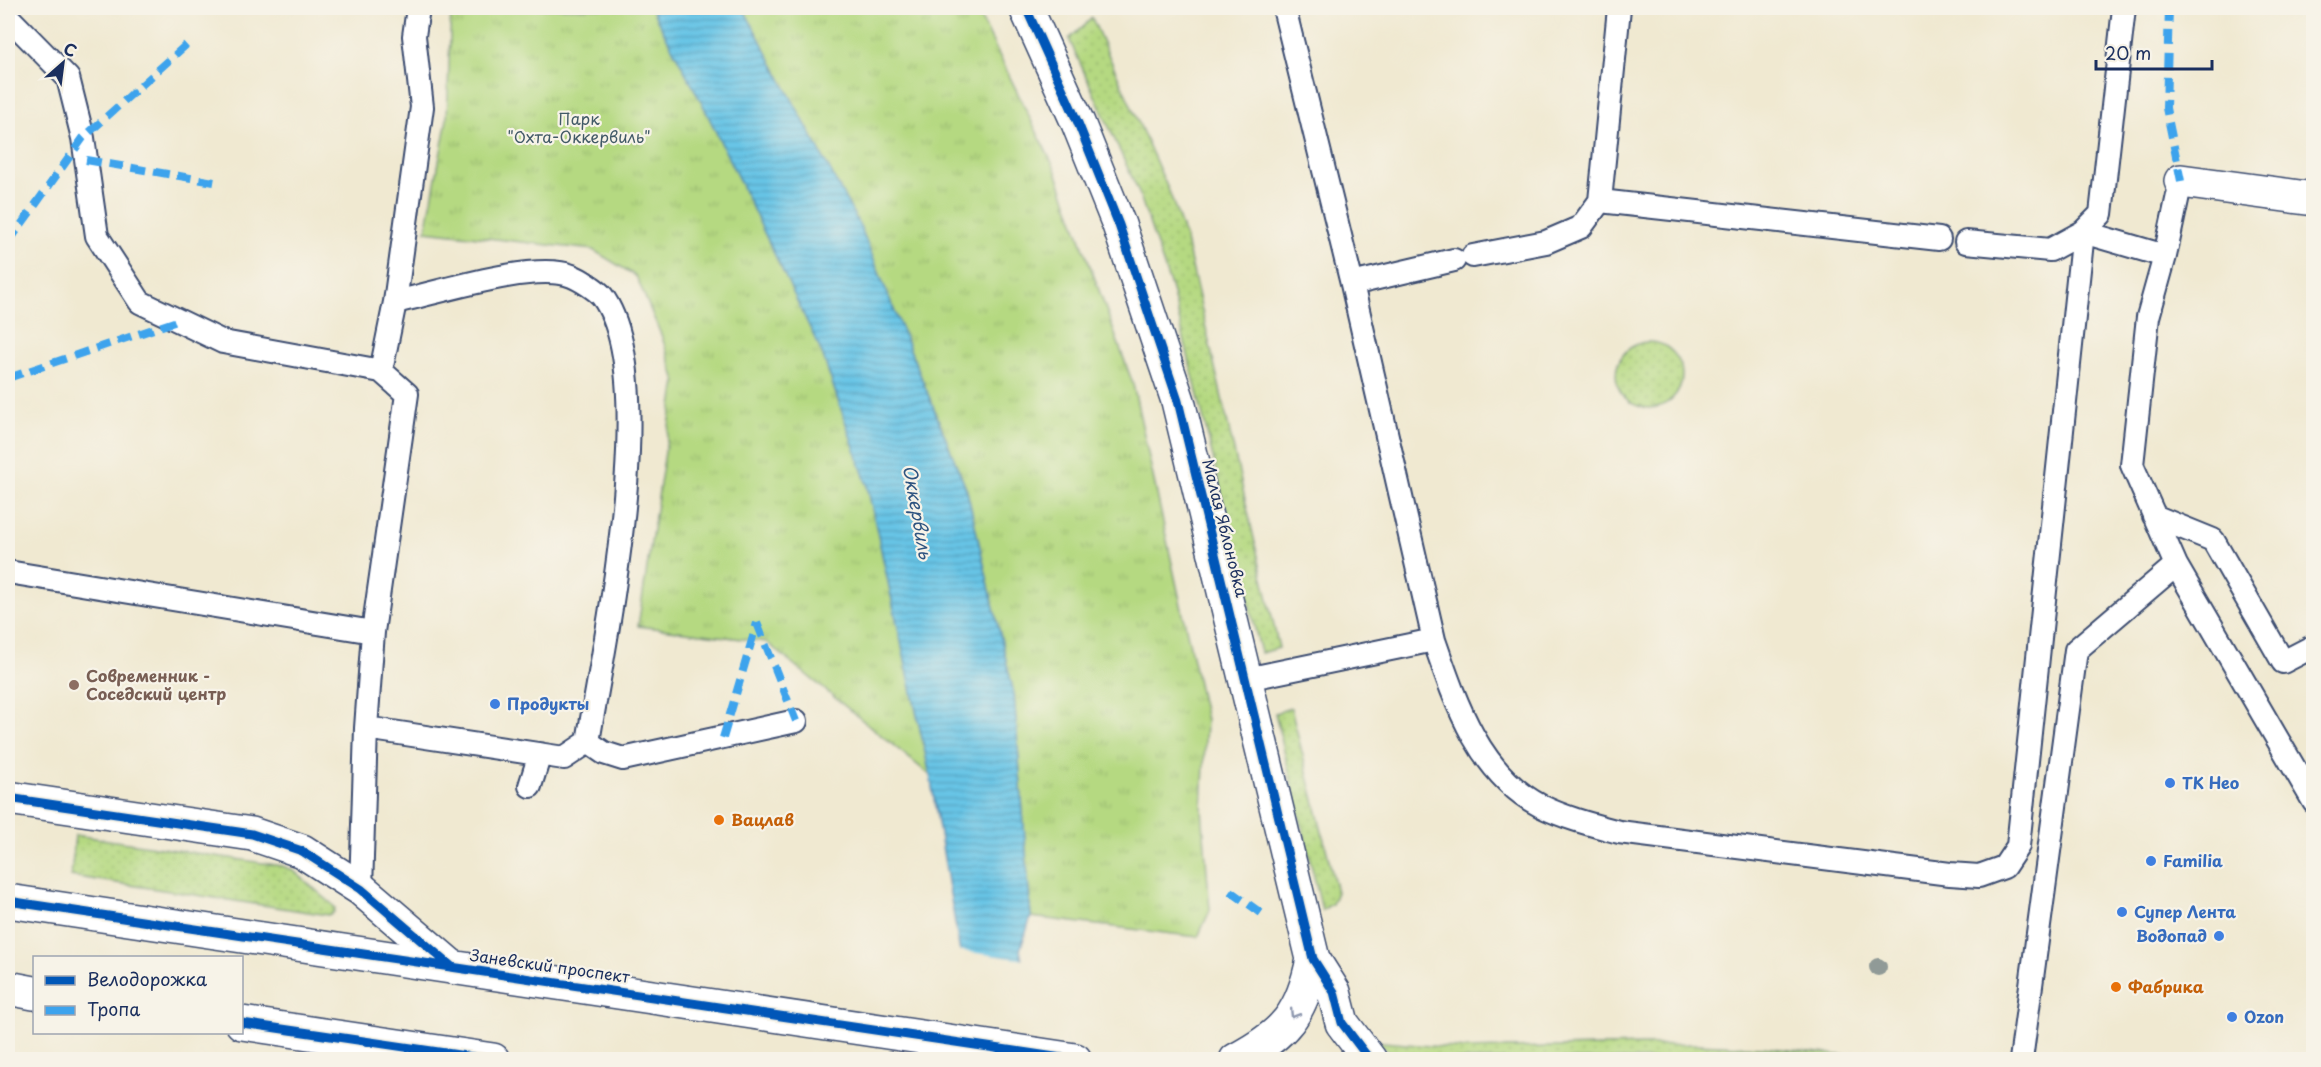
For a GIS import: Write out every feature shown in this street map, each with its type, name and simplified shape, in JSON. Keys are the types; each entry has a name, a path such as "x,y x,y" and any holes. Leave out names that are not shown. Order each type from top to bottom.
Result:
{"street":[{"name":"Малая Яблоновка","path":"1026,8 1083,134 1149,312 1178,401 1313,959 1334,992 1342,1023 1370,1059"},
{"path":"2181,181 2313,199"},
{"path":"8,798 252,834 302,851 361,889 452,967"},
{"name":"Заневский проспект","path":"8,901 1075,1059"},
{"name":"Малая Яблоновка","path":"1236,1059 1262,1046 1284,1029 1295,1015 1307,991 1313,959"},
{"path":"8,988 33,993"},
{"path":"243,1023 422,1055 493,1059"}],"lane":[{"path":"381,371 395,302 422,107 414,36 418,8"},
{"path":"1284,8 1352,284 1434,640 1466,728 1512,786 1540,805 1571,819 1619,832 1950,874 1979,876 2004,867 2018,846 2083,232"},
{"path":"1352,284 1463,258 1546,242 1581,227 1600,201 1619,8"},
{"path":"1966,242 2050,250 2083,232 2101,213 2124,8"},
{"path":"8,17 68,78 82,138 97,236 140,302 223,342 381,371 407,394 373,632 366,728 361,889"},
{"path":"2181,181 2165,256 2148,317 2132,465 2176,565 2313,802"},
{"path":"1600,201 1939,240"},
{"path":"2083,232 2165,256"},
{"path":"366,728 564,758 588,742 624,524 628,385 620,334 602,296 573,276 543,270 395,302"},
{"path":"2154,516 2213,540 2283,662 2313,646"},
{"path":"2021,1059 2076,650 2176,565"},
{"path":"8,572 373,632"},
{"path":"1246,679 1434,640"},
{"path":"588,742 604,753 622,759 796,721"},
{"path":"530,786 540,754"}],"green space":[{"name":"Парк \"Охта-Оккервиль\"","path":"451,8 651,8 704,107 822,353 867,485 930,775 766,642 638,626 676,381 662,337 636,276 593,250 426,231 447,119"},
{"path":"743,8 976,8 1055,169 1133,384 1206,720 1202,809 1210,910 1198,937 1031,917 1014,694 967,491 861,228"},
{"path":"1092,18 1169,191 1185,236 1279,648 1261,653 1172,290 1139,193 1069,39"},
{"path":"1649,342 1661,345 1672,352 1679,363 1682,375 1679,387 1672,398 1661,405 1649,408 1637,405 1626,398 1619,387 1616,375 1619,363 1626,352 1637,345"},
{"path":"1291,708 1337,892 1332,904 1322,910 1275,713"},
{"path":"75,835 283,866 295,872 332,904 335,908 334,912 328,915 71,876"},
{"path":"1371,1041 1466,1049 1696,1044 1762,1047 1876,1059 1420,1060 1400,1057"}],"water":[{"name":"Оккервиль","path":"651,8 743,8 861,228 967,491 1014,694 1031,917 1020,950 1041,1059 978,1059 930,775 867,485 822,353 704,107"}],"pier":[{"path":"956,950 1025,960 1044,1060 975,1060"}],"marked path":[{"path":"2169,8 2166,108 2181,181"},
{"path":"8,243 83,138 187,44"},
{"path":"86,160 220,183"},
{"path":"8,378 177,321"},
{"path":"757,623 796,721"},
{"path":"723,738 757,623"},
{"path":"1230,891 1264,915"}],"cycle path":[{"path":"1026,8 1078,123 1119,225 1178,401 1313,959 1334,992 1342,1023 1370,1060"},
{"path":"8,798 252,834 302,851 361,889 452,967"},
{"path":"8,901 1075,1060"},
{"path":"243,1023 493,1060"}],"place":[{"name":"Современник - Соседский центр","path":"74,685"},
{"name":"Продукты","path":"495,704"},
{"name":"ТК Нео","path":"2170,783"},
{"name":"Вацлав","path":"719,820"},
{"name":"Familia","path":"2151,861"},
{"name":"Супер Лента","path":"2122,912"},
{"name":"Водопад","path":"2219,936"},
{"name":"Фабрика","path":"2116,987"},
{"name":"Ozon","path":"2232,1017"}]}
